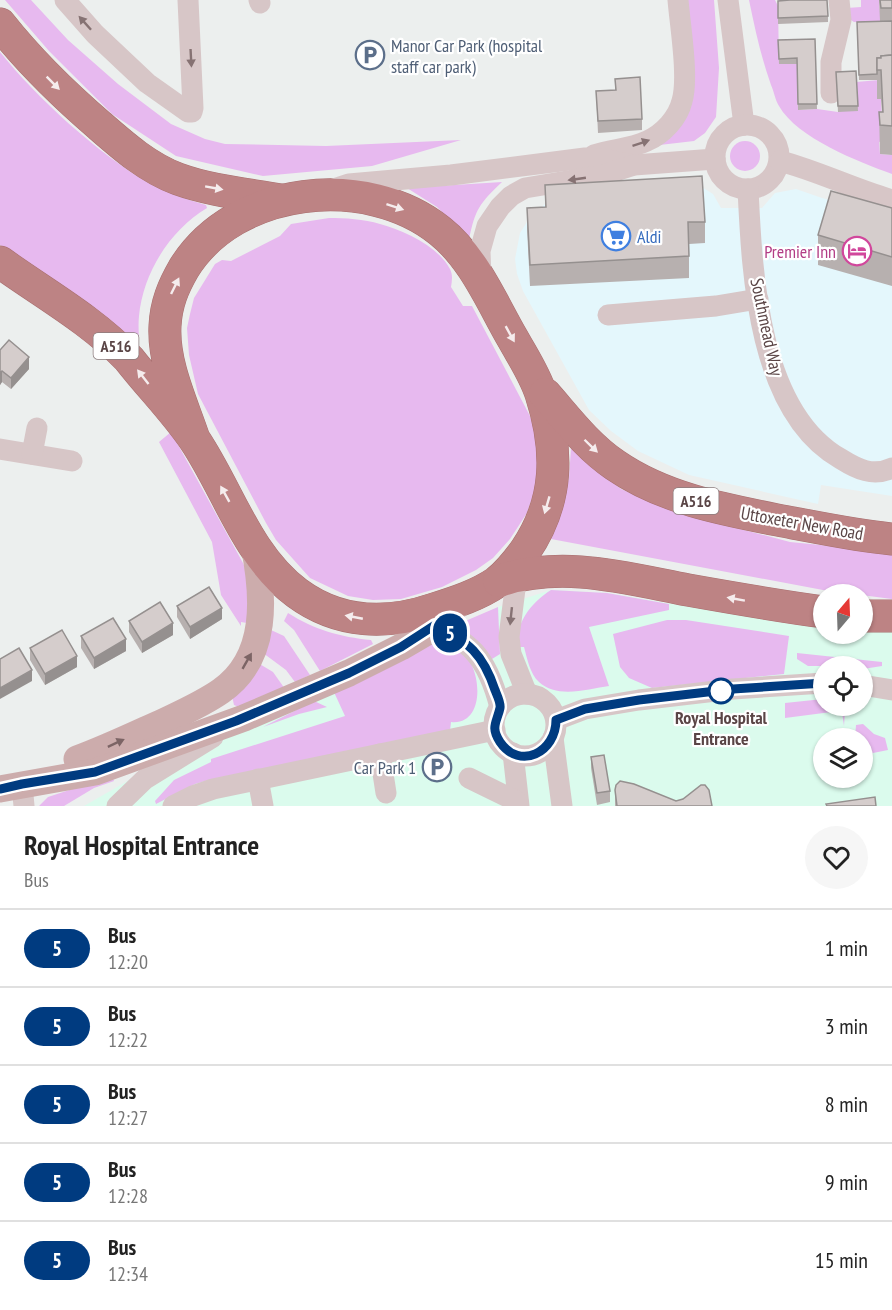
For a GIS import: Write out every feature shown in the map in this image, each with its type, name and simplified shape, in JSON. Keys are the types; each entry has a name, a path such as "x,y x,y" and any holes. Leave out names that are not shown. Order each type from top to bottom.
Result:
{"highway":[{"name":"A516","path":"0,24 18,47 63,93 136,155 177,178 192,183 282,200"},
{"name":"A516","path":"0,262 76,315 118,348 194,439 254,544 277,575 297,593 329,610 368,620 424,621 512,571 542,522 549,500 554,462 547,413 538,386 462,253 439,230 407,211 370,199 317,194 282,200 250,212 215,232 201,245 172,287 167,306 165,342 167,358 194,439"},
{"name":"Uttoxeter New Road","path":"538,386 579,435 597,452 627,474 662,490 708,505 750,514 826,530 892,539"},
{"name":"A516","path":"512,571 560,570 619,576 813,610"},
{"path":"873,616 892,616"}],"main road":[{"path":"18,791 178,715 222,691 234,680 251,655 261,616 259,570 254,544"},
{"path":"18,791 95,772 236,721 349,673 401,647 424,621"}],"street":[{"path":"64,0 95,34 147,83 188,112 192,112 188,0"},
{"path":"317,194 349,184 452,175 585,158 645,142 662,132 676,116 683,100 684,82 678,0"},
{"path":"728,0 744,125"},
{"path":"831,93 831,62 841,20 839,0"},
{"path":"744,125 763,129 772,137 778,148 780,161 776,173 768,182 748,189 730,184 721,175 715,159 719,142 728,131 744,125"},
{"path":"585,158 634,165 715,159"},
{"path":"780,161 892,200"},
{"path":"481,283 480,251 487,226 511,196 525,188 603,176 634,165"},
{"name":"Southmead Way","path":"748,189 758,299 770,360 786,400 811,435 832,455 858,469 872,472 892,468"},
{"path":"608,315 716,306 758,299"},
{"path":"32,454 37,428"},
{"path":"0,449 72,460"},
{"path":"512,571 509,637 511,654 527,694"},
{"path":"424,621 456,637 483,660 491,676 500,707"},
{"path":"562,806 555,729 553,710 538,696 517,695 508,699 500,707 495,722 498,740 504,748 513,753 532,755 548,746 555,729 585,709 733,689 813,684"},
{"path":"873,687 892,690"},
{"path":"117,806 145,779 236,721"},
{"path":"173,806 213,789 495,730"},
{"path":"513,753 518,804"},
{"path":"380,754 386,793"},
{"path":"469,778 518,804"},
{"path":"258,779 263,806"}],"shaded area":[{"path":"5,0 31,0 68,40 118,84 171,124 205,139 225,144 326,146 461,140 372,166 263,176 176,156 112,114 49,51"},
{"path":"686,0 714,0 719,68 716,117 705,133 694,141 651,146 674,131"},
{"path":"749,0 775,0 778,6 779,64 797,64 798,110 817,109 838,112 856,82 891,79 877,88 877,99 881,99 883,141 879,142 880,154 892,155 892,174 830,148 788,118 778,104 767,74"},
{"path":"861,0 879,0 881,23 854,22 848,18 847,8 861,7"},
{"path":"0,52 31,88 69,124 110,157 156,187 206,205 207,208 181,228 170,241 153,269 142,300 139,344 136,346 83,303 0,245"},
{"path":"745,141 751,142 759,150 759,162 751,170 745,171 739,170 731,162 730,156 731,150 739,142"},
{"path":"502,182 480,207 469,240 437,207 407,188"},
{"path":"697,184 713,194 721,208 762,208 775,193 796,189 892,216 892,496 821,485 818,504 689,475 638,451 611,431 589,410 523,291 515,259 520,233 527,222 550,199"},
{"path":"329,218 361,220 389,227 419,240 444,260 452,276 451,287 463,306 472,306 530,416 535,430 540,475 527,513 510,539 493,558 476,570 442,587 401,599 373,600 348,596 310,578 276,540 198,394 189,355 187,328 194,298 215,264 222,260 231,261 280,236 291,224"},
{"path":"171,432 243,563 250,580 247,623 241,622 241,626 221,595 212,542 159,442"},
{"path":"571,448 621,489 680,513 790,542 892,552 892,599 873,597 873,584 813,584 813,588 551,539 569,478"},
{"path":"551,590 607,593 796,625 813,625 813,644 873,644 873,626 892,626 892,806 84,806 185,748 406,653 498,607"},
{"path":"551,590 607,593 669,604 669,610 589,627 609,686 564,692 546,687 536,679 529,666 524,647 520,647 519,630 526,614"},
{"path":"498,607 500,654 492,659 456,625"},
{"path":"288,613 318,628 338,635 371,640 373,644 320,671 294,630 284,621"},
{"path":"667,620 686,620 789,636 784,674 652,688 629,678 620,667 613,634"},
{"path":"271,630 284,636 310,675 295,682 286,670 263,653"},
{"path":"430,643 448,645 458,649 466,656 476,678 476,704 471,714 463,721 451,722 450,731 205,781 156,804 155,801 174,780 211,762 211,759 345,716 333,690"},
{"path":"797,653 825,656 813,656 813,666 808,666 797,659"},
{"path":"873,661 882,662 882,666 873,667"},
{"path":"258,663 273,672 285,689 239,707 234,705 232,696"},
{"path":"813,700 813,714 785,718 785,703"},
{"path":"314,701 327,707 263,727"},
{"path":"863,724 867,728 856,728 856,725"},
{"path":"873,733 885,738 888,750 873,753"},
{"path":"112,776 114,781 94,788 64,806 39,806 48,797"}],"building":[{"path":"827,0 828,16 778,18 778,1"},
{"path":"880,0 892,0 892,8 881,8"},
{"path":"892,21 892,55 877,58 877,74 859,75 857,22"},
{"path":"815,39 817,104 798,104 797,58 779,59 778,40"},
{"path":"892,55 892,126 880,125 879,112 883,112 881,70 877,70 877,58"},
{"path":"856,71 858,106 838,106 836,72"},
{"path":"640,77 642,119 598,121 596,91 616,90 615,79"},
{"name":"Aldi","path":"702,176 705,222 688,222 689,256 530,265 527,208 546,207 545,185"},
{"path":"831,191 892,208 892,257 818,235"},
{"path":"9,340 29,357 11,378 2,371 0,373 0,350"},
{"path":"209,587 222,608 190,627 177,606"},
{"path":"160,602 173,623 142,642 129,621"},
{"path":"113,618 126,639 94,658 81,636"},
{"path":"62,630 77,656 45,674 30,648"},
{"path":"19,648 32,670 0,688 0,659"},
{"path":"604,755 610,791 597,793 591,757"},
{"path":"620,781 634,784 676,801 683,799 701,785 705,785 709,790 712,806 617,806 615,790"},
{"path":"875,797 876,806 827,806 826,804"}],"bus line":[{"name":"5","path":"0,789 95,772 236,721 349,673 401,647 435,625 468,645 483,660 491,676 500,707 495,722 498,740 504,748 522,756 541,752 548,746 554,738 556,720 585,709 733,689 813,684"}],"place":[{"name":"Manor Car Park (hospital staff car park)","path":"370,55"},
{"name":"Aldi","path":"616,236"},
{"name":"Premier Inn","path":"857,251"},
{"name":"Royal Hospital Entrance","path":"721,691"},
{"name":"Car Park 1","path":"437,767"}]}
